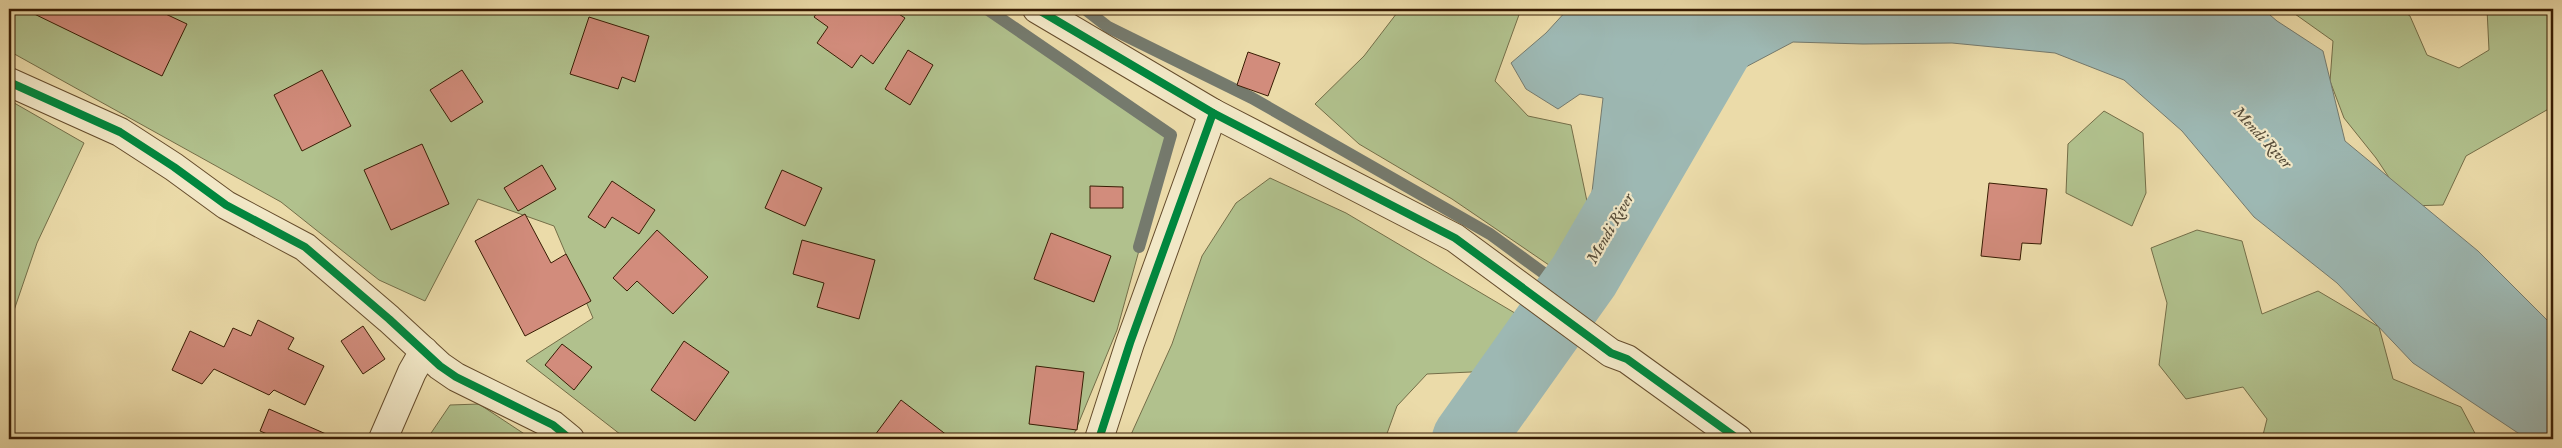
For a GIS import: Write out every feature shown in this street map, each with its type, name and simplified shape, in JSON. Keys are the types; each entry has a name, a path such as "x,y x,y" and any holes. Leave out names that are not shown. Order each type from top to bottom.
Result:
{"street":[{"path":"1037,9 1213,113 1455,238 1610,353 1627,359 1738,439"},
{"path":"9,82 120,132 174,167 226,205 305,247 456,377 553,425 570,439"},
{"path":"1099,439 1130,343 1213,113"},
{"path":"383,439 412,372 424,351"}],"green space":[{"path":"9,9 987,9 1171,135 1117,330 1072,439 631,439 625,438 526,361 593,318 554,226 478,199 425,301 379,280 281,202 9,51"},
{"path":"1400,9 1513,9 1520,12 1495,81 1528,116 1571,125 1593,230 1568,278 1452,199 1359,144 1315,104 1364,56"},
{"path":"2288,9 2400,9 2410,16 2427,55 2459,68 2489,50 2487,9 2549,9 2553,12 2552,107 2466,156 2443,205 2408,206 2376,158 2344,118 2330,81 2333,41"},
{"path":"9,100 84,143 37,243 9,325"},
{"path":"2104,111 2143,133 2146,193 2132,226 2066,193 2068,144"},
{"path":"1270,178 1346,213 1525,319 1539,358 1493,371 1427,374 1397,406 1385,439 1129,439 1172,344 1202,256 1236,203"},
{"path":"2197,230 2242,241 2262,314 2318,291 2379,327 2393,379 2461,407 2478,439 2262,439 2267,419 2243,387 2186,399 2159,365 2167,303 2151,248"},
{"path":"479,404 532,439 427,439 450,405"}],"water":[{"path":"1568,9 2263,9 2277,21 2323,51 2345,141 2478,251 2553,326 2553,439 2527,439 2413,363 2337,283 2254,217 2182,131 2124,80 2055,53 1952,43 1863,44 1793,42 1742,69 1672,156 1624,265 1592,192 1603,98 1580,94 1558,109 1526,89 1511,63 1546,33"}],"building":[{"path":"24,9 155,9 187,24 162,76"},
{"path":"820,9 891,9 905,18 873,64 861,55 852,68 817,43 828,27 814,17"},
{"path":"589,17 649,36 635,82 622,77 618,89 570,74"},
{"path":"908,50 933,65 910,105 885,89"},
{"path":"1248,52 1280,63 1268,96 1237,85"},
{"path":"322,70 351,126 302,151 274,95"},
{"path":"462,70 483,102 451,122 430,90"},
{"path":"422,144 449,204 391,230 364,170"},
{"path":"542,165 556,189 518,211 504,188"},
{"path":"782,170 822,188 805,226 765,208"},
{"path":"612,181 655,210 639,234 612,217 605,228 588,217"},
{"path":"1989,183 2047,189 2041,244 2022,243 2020,260 1981,256"},
{"path":"1090,186 1123,187 1123,208 1090,208"},
{"path":"525,214 551,263 566,254 591,301 525,336 475,241"},
{"path":"657,230 708,277 673,314 637,281 627,291 613,278"},
{"path":"1051,233 1111,256 1094,302 1034,279"},
{"path":"802,240 875,260 859,319 817,307 824,283 793,274"},
{"path":"258,320 294,338 288,349 324,366 305,405 274,390 269,395 214,369 202,384 172,370 190,331 224,347 233,328 251,336"},
{"path":"363,326 385,359 363,374 341,341"},
{"path":"684,341 729,372 695,421 651,390"},
{"path":"562,344 592,367 574,390 545,365"},
{"path":"1036,366 1084,372 1077,430 1029,424"},
{"path":"901,400 952,439 872,439"},
{"path":"269,409 326,434 323,439 279,439 260,431"}],"waterway":[{"path":"987,9 1171,135 1139,247"},
{"path":"1085,9 1108,27 1252,98 1490,234 1571,293"},
{"name":"Mendi River","path":"1468,439 1584,276 1739,9"}],"cycle path":[{"path":"1037,9 1213,113 1455,238 1611,353 1627,359 1738,439"},
{"path":"9,82 120,132 174,167 226,205 305,247 389,319 440,366 456,377 553,425 570,439"},
{"path":"1099,439 1130,343 1213,113"}]}
